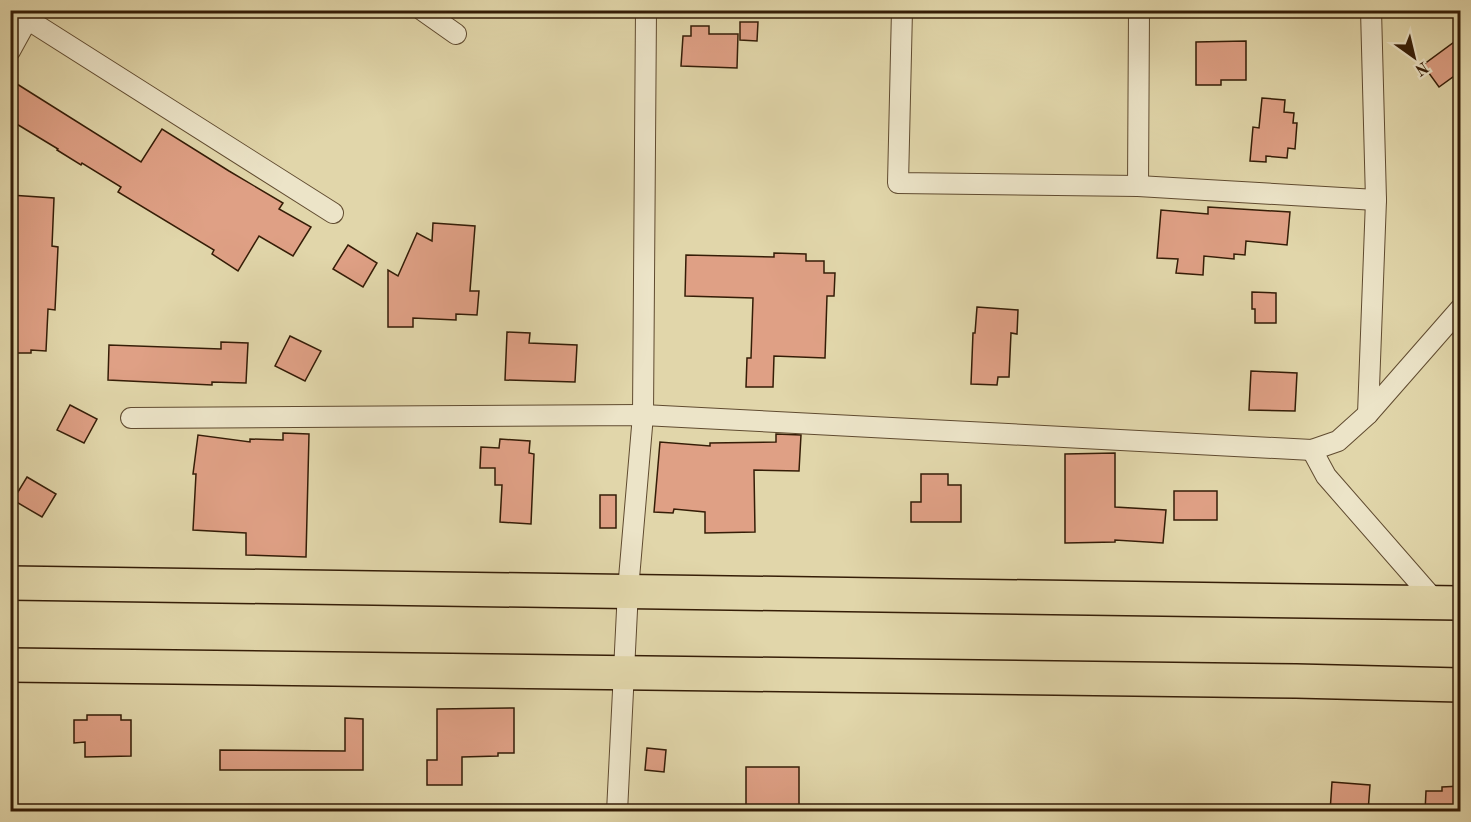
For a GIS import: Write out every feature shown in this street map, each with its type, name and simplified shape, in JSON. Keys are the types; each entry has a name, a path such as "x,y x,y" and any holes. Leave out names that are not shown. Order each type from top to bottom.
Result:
{"highway":[{"path":"10,583 1449,603"},
{"path":"10,665 1461,685"}],"street":[{"path":"422,10 456,34"},
{"path":"617,812 628,590 643,415 646,10"},
{"path":"902,10 898,183 1138,186 1376,200"},
{"path":"1138,186 1139,10"},
{"path":"1368,414 1376,200 1371,10"},
{"path":"10,51 23,16 333,213"},
{"path":"131,418 643,415 1312,450 1338,441 1368,414 1461,309"},
{"path":"1312,450 1326,477 1449,603"}],"building":[{"path":"740,22 758,22 757,41 740,40"},
{"path":"691,26 709,26 709,34 738,34 737,68 681,66 683,36 691,36"},
{"path":"1461,37 1461,71 1439,87 1423,65"},
{"path":"1246,41 1246,80 1221,80 1221,85 1196,85 1196,42"},
{"path":"17,84 141,162 162,129 283,203 279,209 311,227 293,256 259,236 238,271 212,254 214,250 118,192 121,187 82,163 81,165 10,120 10,95"},
{"path":"1262,98 1285,100 1284,112 1294,113 1293,123 1297,123 1295,149 1288,148 1287,158 1266,156 1266,162 1250,161 1253,127 1259,128"},
{"path":"10,195 54,198 52,246 58,247 55,310 48,309 46,351 31,350 31,353 10,353"},
{"path":"1208,207 1290,212 1287,245 1246,241 1245,255 1234,254 1234,259 1204,256 1203,275 1176,273 1178,259 1157,258 1161,210 1208,214"},
{"path":"433,223 475,226 470,291 479,291 477,315 456,314 456,320 413,318 413,327 388,327 388,270 398,276 417,233 432,241"},
{"path":"348,245 377,263 363,287 333,269"},
{"path":"774,253 806,254 806,261 824,261 824,273 835,273 834,296 827,296 825,358 774,356 773,387 746,387 747,358 751,358 753,298 685,296 686,255 774,257"},
{"path":"1252,292 1276,293 1276,323 1255,323"},
{"path":"977,307 1018,310 1017,334 1011,333 1009,377 998,377 997,385 971,384 973,333 975,333"},
{"path":"507,332 530,333 529,343 577,345 575,382 505,380"},
{"path":"290,336 321,351 305,381 275,366"},
{"path":"221,342 248,343 246,383 212,382 212,385 108,380 109,345 221,349"},
{"path":"1251,371 1297,373 1295,411 1249,410"},
{"path":"70,405 97,419 84,443 57,430"},
{"path":"283,433 309,434 306,557 246,555 246,533 193,530 196,474 193,474 198,435 250,442 250,439 283,440"},
{"path":"776,434 801,435 799,471 754,470 755,532 705,533 705,512 674,509 673,513 654,512 660,442 710,446 710,443 776,442"},
{"path":"500,439 530,441 529,453 534,454 531,524 500,522 502,485 495,485 495,468 480,468 481,447 499,448"},
{"path":"1115,453 1115,507 1166,510 1163,543 1115,540 1115,542 1065,543 1065,454"},
{"path":"921,474 948,474 948,485 961,485 961,522 911,522 911,502 921,502"},
{"path":"27,477 56,494 42,517 13,500"},
{"path":"1174,491 1217,491 1217,520 1174,520"},
{"path":"600,495 616,495 616,528 600,528"},
{"path":"514,708 514,753 462,757 462,785 427,785 427,760 437,760 437,709"},
{"path":"87,715 121,715 121,720 131,720 131,756 85,757 85,742 74,743 74,720 87,720"},
{"path":"345,718 363,719 363,770 220,770 220,750 345,751"},
{"path":"647,748 666,750 664,772 645,770"},
{"path":"746,767 799,767 799,807 746,807"},
{"path":"1332,782 1370,785 1368,812 1330,812"},
{"path":"1461,786 1461,812 1425,812 1426,791 1442,791 1442,787"}]}
